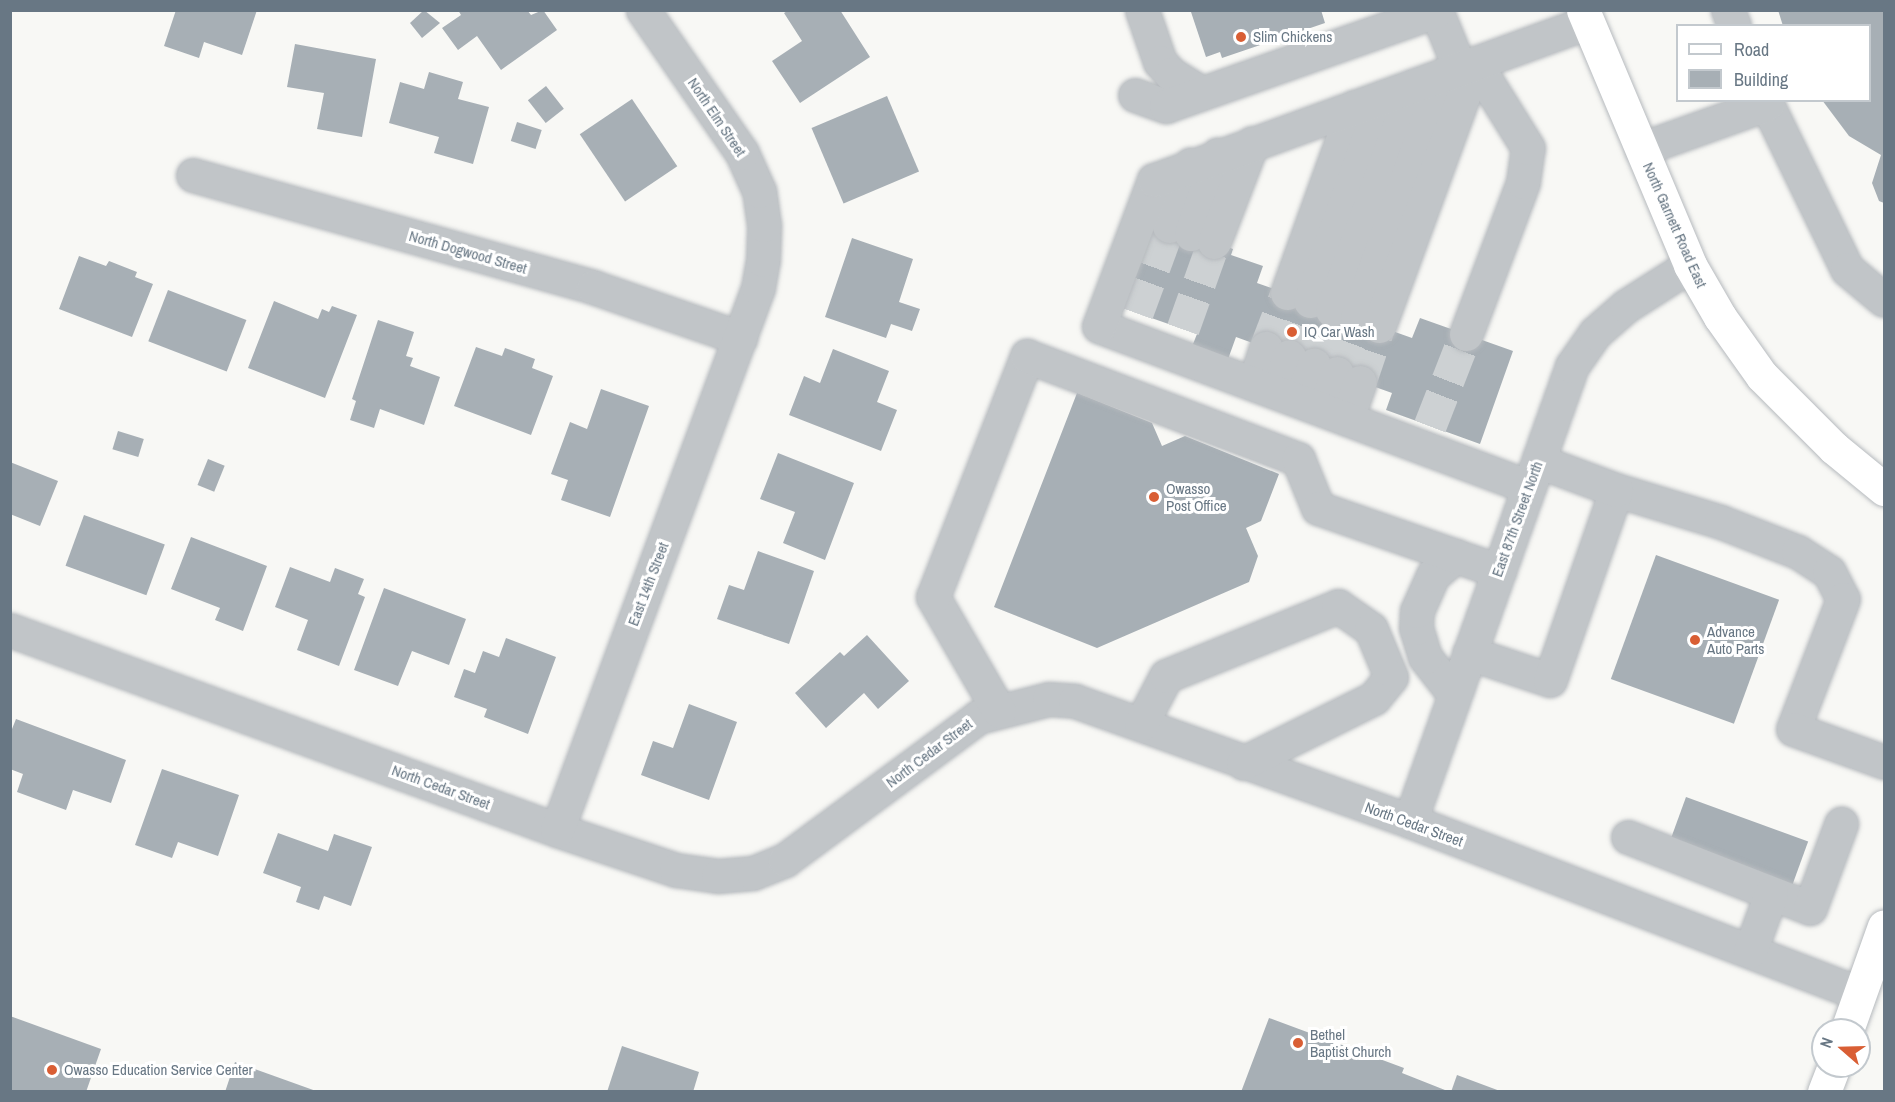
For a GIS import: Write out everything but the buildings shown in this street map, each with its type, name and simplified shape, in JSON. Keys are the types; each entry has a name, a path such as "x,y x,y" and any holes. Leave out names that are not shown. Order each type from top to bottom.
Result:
{"main road":[{"name":"North Garnett Road East","path":"1585,16 1690,265 1720,317 1762,376 1834,448 1884,489"},
{"path":"1851,1018 1883,934"}],"street":[{"name":"North Elm Street","path":"643,10 742,153 759,191 764,225 763,260 758,288 740,338"},
{"path":"1142,10 1161,62 1171,74 1202,93"},
{"path":"1134,95 1166,106 1436,11 1448,73 1528,148 1523,182 1466,334"},
{"path":"1585,16 1448,73 1154,180 1099,326 1155,333 1290,397 1426,436 1533,474 1616,490 1721,522 1798,552 1829,572 1843,599 1793,729 1884,762"},
{"path":"1322,306 1448,73"},
{"path":"1322,306 1448,73"},
{"path":"1641,149 1766,102 1847,269 1884,300"},
{"path":"1322,306 1355,106"},
{"path":"1322,306 1355,106"},
{"path":"1204,160 1191,234 1252,143"},
{"name":"North Dogwood Street","path":"193,175 593,287 740,338"},
{"name":"East 87th Street North","path":"1410,821 1572,366 1595,333 1626,306 1690,265"},
{"name":"East 14th Street","path":"557,830 740,338"},
{"path":"999,711 933,597 1027,356 1298,459 1318,508 1499,571"},
{"path":"1290,397 1303,361"},
{"path":"1290,397 1303,361"},
{"path":"1290,397 1303,361"},
{"path":"1469,653 1550,680 1616,490"},
{"path":"1454,693 1425,657 1416,628 1417,611 1433,575 1456,556"},
{"path":"1141,724 1166,676 1338,606 1371,629 1391,676 1374,698 1243,763"},
{"name":"North Cedar Street","path":"10,630 557,830 676,870 718,876 753,873 785,860 827,831 959,727 999,711 1049,699 1075,701 1410,821 1860,994"},
{"path":"1628,837 1810,908 1841,825"},
{"path":"1750,951 1771,894"}],"tunnel":[{"path":"1137,313 1169,226"},
{"path":"1183,329 1214,242"},
{"path":"1266,348 1287,293"},
{"path":"1289,356 1310,301"},
{"path":"1314,365 1332,310"},
{"path":"1337,373 1357,318"},
{"path":"1360,382 1379,326"},
{"path":"1430,426 1466,334"}],"place":[{"name":"Slim Chickens","path":"1241,37"},
{"name":"IQ Car Wash","path":"1292,332"},
{"name":"Owasso Post Office","path":"1154,497"},
{"name":"Advance Auto Parts","path":"1695,640"},
{"name":"Bethel Baptist Church","path":"1298,1043"},
{"name":"Owasso Education Service Center","path":"52,1070"}]}
